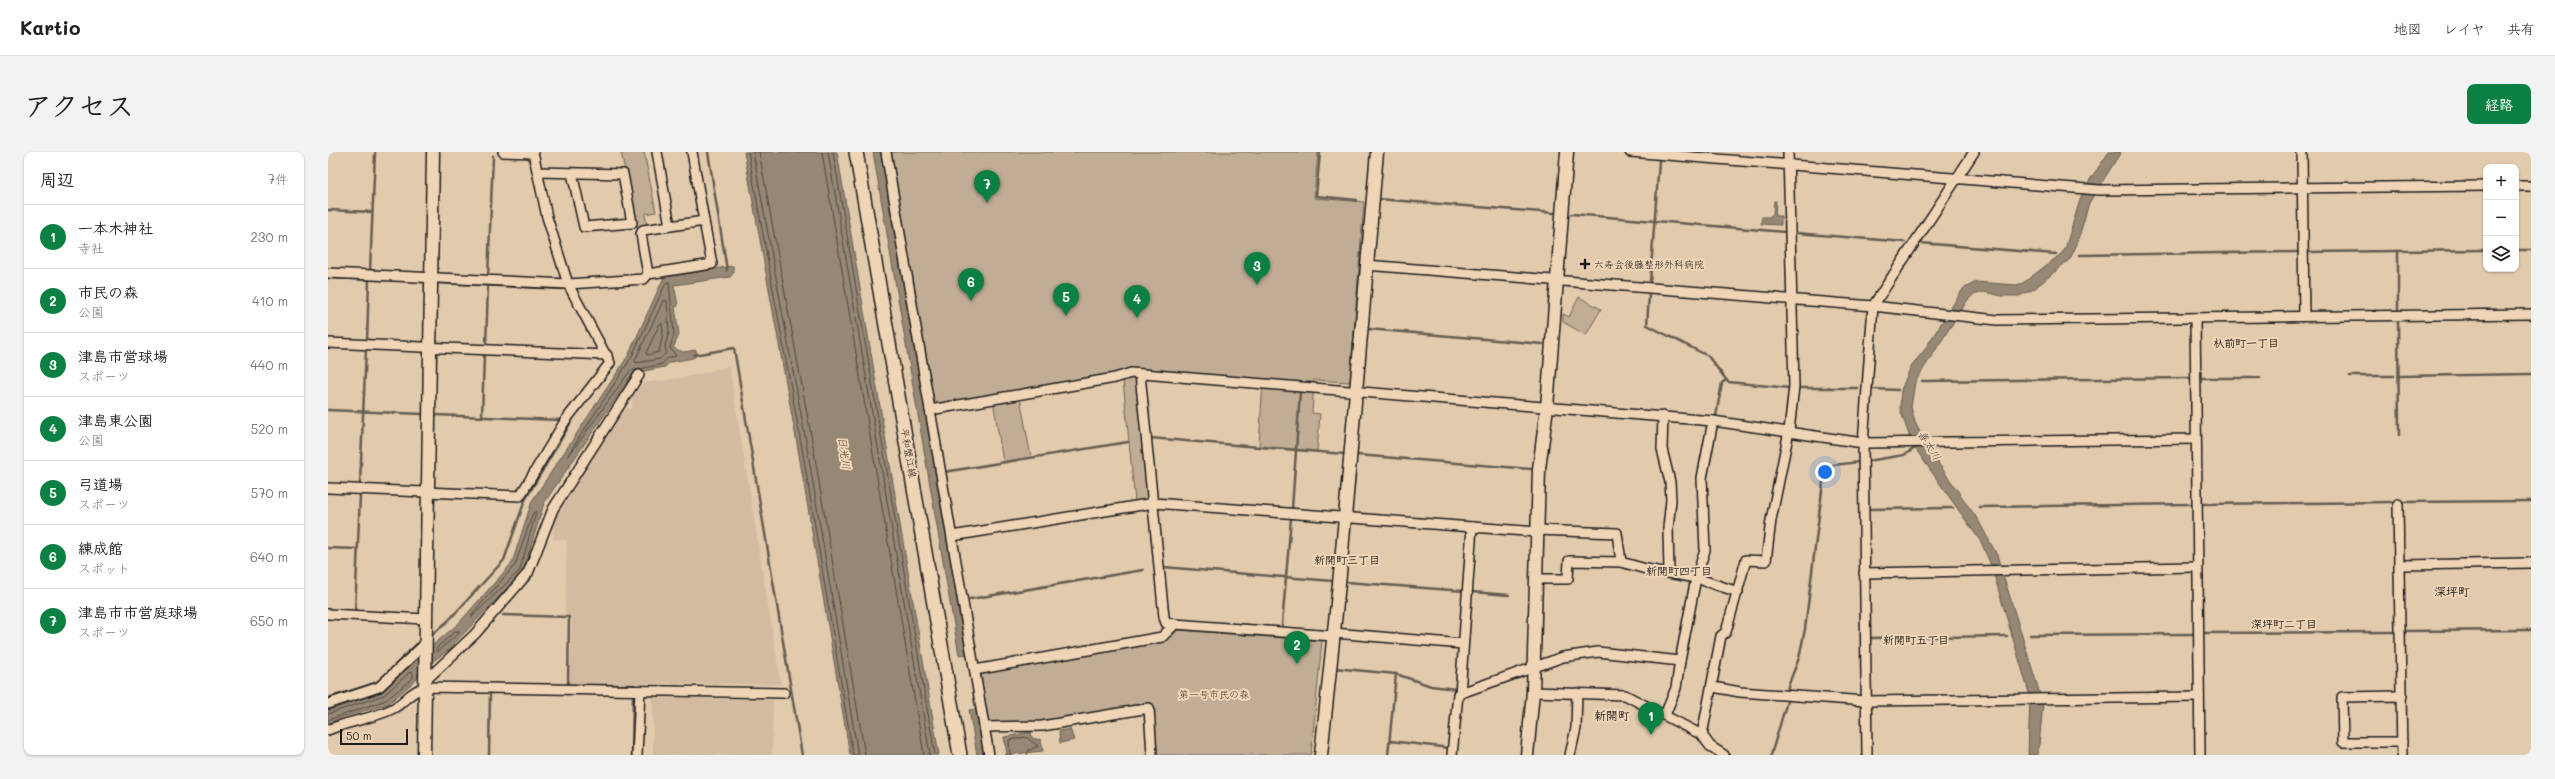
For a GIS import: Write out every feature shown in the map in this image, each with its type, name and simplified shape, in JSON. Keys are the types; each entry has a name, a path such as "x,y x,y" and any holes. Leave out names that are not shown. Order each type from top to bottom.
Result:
{"main road":[{"name":"平和蟹江線","path":"856,152 960,755"}],"street":[{"path":"424,755 433,152"},
{"path":"328,488 520,496 565,421 610,363 568,284 547,217 533,153 503,152"},
{"path":"657,152 670,226"},
{"path":"328,273 568,284 644,279 648,274 712,264 692,152"},
{"path":"886,152 989,755"},
{"path":"1321,755 1345,518 1377,152"},
{"path":"1527,755 1533,692 1539,470 1547,406 1567,152"},
{"path":"1630,152 2099,190 2483,186"},
{"path":"1702,735 1713,687 1721,636 1726,632 1746,560 1766,561 1771,520 1789,431 1794,386 1788,152"},
{"path":"1867,755 1863,443 1873,306 1974,152"},
{"path":"2302,152 2304,316"},
{"path":"538,172 623,174 632,223 584,227 572,173"},
{"path":"2519,186 2531,186"},
{"path":"648,274 641,234 643,230 704,221"},
{"path":"1366,265 1873,306 1997,320 2531,314"},
{"path":"2195,318 2200,755"},
{"path":"328,343 607,355"},
{"path":"930,410 1115,378 1131,373 1663,416 1789,431 1863,443 2196,439"},
{"path":"1140,374 1154,503 1164,616 1166,623 1463,644"},
{"path":"328,730 342,724 393,709 474,634 528,573 553,509 639,375"},
{"path":"1663,416 1662,449 1670,482 1671,500 1668,528 1669,572"},
{"path":"1665,715 1676,688 1696,578 1705,550 1702,478 1712,421"},
{"path":"952,536 1154,503 1472,527 1617,534 1621,562"},
{"path":"2398,504 2402,755"},
{"path":"1452,755 1460,694 1472,527"},
{"path":"1536,579 1568,579 1569,561 1621,562 1646,570 1669,572 1696,578 1738,592"},
{"path":"2400,565 2531,563"},
{"path":"1864,573 1991,572 2008,570 2198,567"},
{"path":"328,614 426,619"},
{"path":"975,670 1162,637 1176,624"},
{"path":"328,704 379,687 426,646"},
{"path":"1460,694 1534,666 1563,657 1598,652 1680,661"},
{"path":"425,681 640,691 784,693"},
{"path":"1713,687 1740,692 1866,701 2199,697"},
{"path":"637,755 640,691"},
{"path":"1533,692 1577,692 1625,695 1702,735 1710,750 1724,755"},
{"path":"1570,755 1576,728 1577,692"},
{"path":"2402,696 2342,697 2343,742 2402,742"},
{"path":"985,727 1042,726 1149,708 1152,755"}],"shaded area":[{"path":"729,366 781,684 570,683 572,616 565,615 567,540 553,539 554,513 624,409 632,409 632,395 644,383 687,377"},
{"path":"653,697 773,700 772,755 653,755"}],"green space":[{"path":"621,152 644,152 656,212 645,214 647,225 637,227"},
{"path":"891,152 1318,152 1314,198 1364,202 1350,382 1314,380 1312,413 1320,414 1317,451 1259,446 1263,380 1208,376 1137,379 1150,500 1135,502 1123,381 1118,374 1030,388 1020,398 1031,457 1003,462 992,394 939,403 934,401"},
{"path":"1579,297 1601,309 1586,335 1563,322 1563,314 1569,317"},
{"name":"第一号市民の森","path":"1178,630 1322,641 1311,755 1154,755 1152,704 1053,722 989,724 981,675 984,672 1169,640"}],"water":[{"name":"日光川","path":"744,152 837,152 939,755 850,755 798,449"},
{"path":"873,152 881,152 967,654 959,655"},
{"path":"2109,152 2121,152 2089,203 2077,244 2070,259 2034,289 2019,296 2002,296 1984,292 1973,295 1967,301 1915,382 1911,407 1915,422 1927,447 1978,520 1997,555 2043,704 2038,755 2028,755 2030,696 1991,565 1981,542 1917,451 1910,438 1900,409 1901,390 1911,366 1923,352 1963,289 1976,282 2016,285 2023,283 2061,254 2065,249 2081,197 2087,184"},
{"path":"1774,201 1776,201 1775,216 1781,216 1781,225 1761,224 1762,217 1769,217 1773,214"},
{"path":"733,266 734,272 730,277 674,285 678,306 675,307 679,335 673,348 683,352 696,350 697,355 693,358 670,362 665,367 633,373 544,503 523,572 447,651 421,670 418,673 417,679 388,704 343,717 328,724 328,711 382,692 417,659 432,650 432,646 458,624 512,563 532,501 628,356 664,277"},
{"path":"977,709 984,755 977,755 969,710"},
{"path":"1070,729 1074,740 1060,743 1059,731"},
{"path":"1031,732 1032,738 1041,740 1043,751 1004,755 1007,754 1004,737"}],"waterway":[{"path":"708,152 727,270"},
{"path":"1320,152 1316,196 1357,200"},
{"path":"370,271 375,153"},
{"path":"488,277 493,156"},
{"path":"1650,282 1659,161"},
{"path":"1378,199 1554,213"},
{"path":"328,210 372,212"},
{"path":"1572,214 1785,232"},
{"path":"1796,233 1905,242"},
{"path":"1920,243 2056,254"},
{"path":"2307,252 2483,250"},
{"path":"2519,250 2531,250"},
{"path":"2398,251 2398,311"},
{"path":"2079,255 2299,252"},
{"path":"328,278 381,280"},
{"path":"367,341 369,279"},
{"path":"438,283 562,289"},
{"path":"486,346 488,284"},
{"path":"1649,295 1647,325 1708,356 1728,382 1789,388"},
{"path":"2398,319 2399,435"},
{"path":"1368,329 1543,344"},
{"path":"694,355 734,348 802,755"},
{"path":"360,483 366,349"},
{"path":"482,417 484,355"},
{"path":"2399,376 2531,374"},
{"path":"2350,376 2394,376"},
{"path":"1922,381 2192,378"},
{"path":"2203,378 2260,378"},
{"path":"1716,416 1722,383 1726,380"},
{"path":"1798,388 1858,388"},
{"path":"1873,389 1898,390"},
{"path":"1292,509 1300,392"},
{"path":"328,410 423,414"},
{"path":"436,415 560,420"},
{"path":"433,634 448,621 504,560 525,500 571,422"},
{"path":"1150,438 1345,454"},
{"path":"944,472 1128,442"},
{"path":"1868,461 1904,455 1917,447"},
{"path":"1357,455 1531,469"},
{"path":"1788,693 1788,686 1799,658 1805,629 1825,466 1859,462"},
{"path":"355,613 360,495"},
{"path":"2404,502 2531,501"},
{"path":"2202,504 2394,502"},
{"path":"1979,507 2191,504"},
{"path":"1868,509 1953,508"},
{"path":"1282,625 1291,518"},
{"path":"328,548 358,549"},
{"path":"1163,567 1333,581"},
{"path":"970,599 1143,570"},
{"path":"1346,582 1464,591"},
{"path":"1472,592 1509,595"},
{"path":"503,615 569,617 568,685 634,685 634,687"},
{"path":"2405,631 2531,630"},
{"path":"2204,633 2397,632"},
{"path":"2030,635 2193,634"},
{"path":"1870,638 2007,636"},
{"path":"328,698 378,682 417,644"},
{"path":"1334,668 1396,674 1431,686 1456,689"},
{"path":"1388,755 1396,674"},
{"path":"489,755 490,693"},
{"path":"632,755 633,696"},
{"path":"1771,755 1788,698"},
{"path":"1390,741 1450,748"}],"place":[{"name":"津島市市営庭球場","path":"987,203"},
{"name":"六寿会後藤整形外科病院","path":"1585,264"},
{"name":"津島市営球場","path":"1257,285"},
{"name":"練成館","path":"971,301"},
{"name":"弓道場","path":"1066,316"},
{"name":"津島東公園","path":"1137,318"},
{"name":"市民の森","path":"1297,664"},
{"name":"一本木神社","path":"1651,735"}],"district":[{"name":"杁前町一丁目","path":"2246,342"},
{"name":"新開町三丁目","path":"1347,559"},
{"name":"新開町四丁目","path":"1679,570"},
{"name":"深坪町","path":"2452,591"},
{"name":"深坪町二丁目","path":"2284,623"},
{"name":"新開町五丁目","path":"1916,639"},
{"name":"新開町","path":"1612,715"}],"water label":[{"name":"善太川","path":"1930,445"}]}
